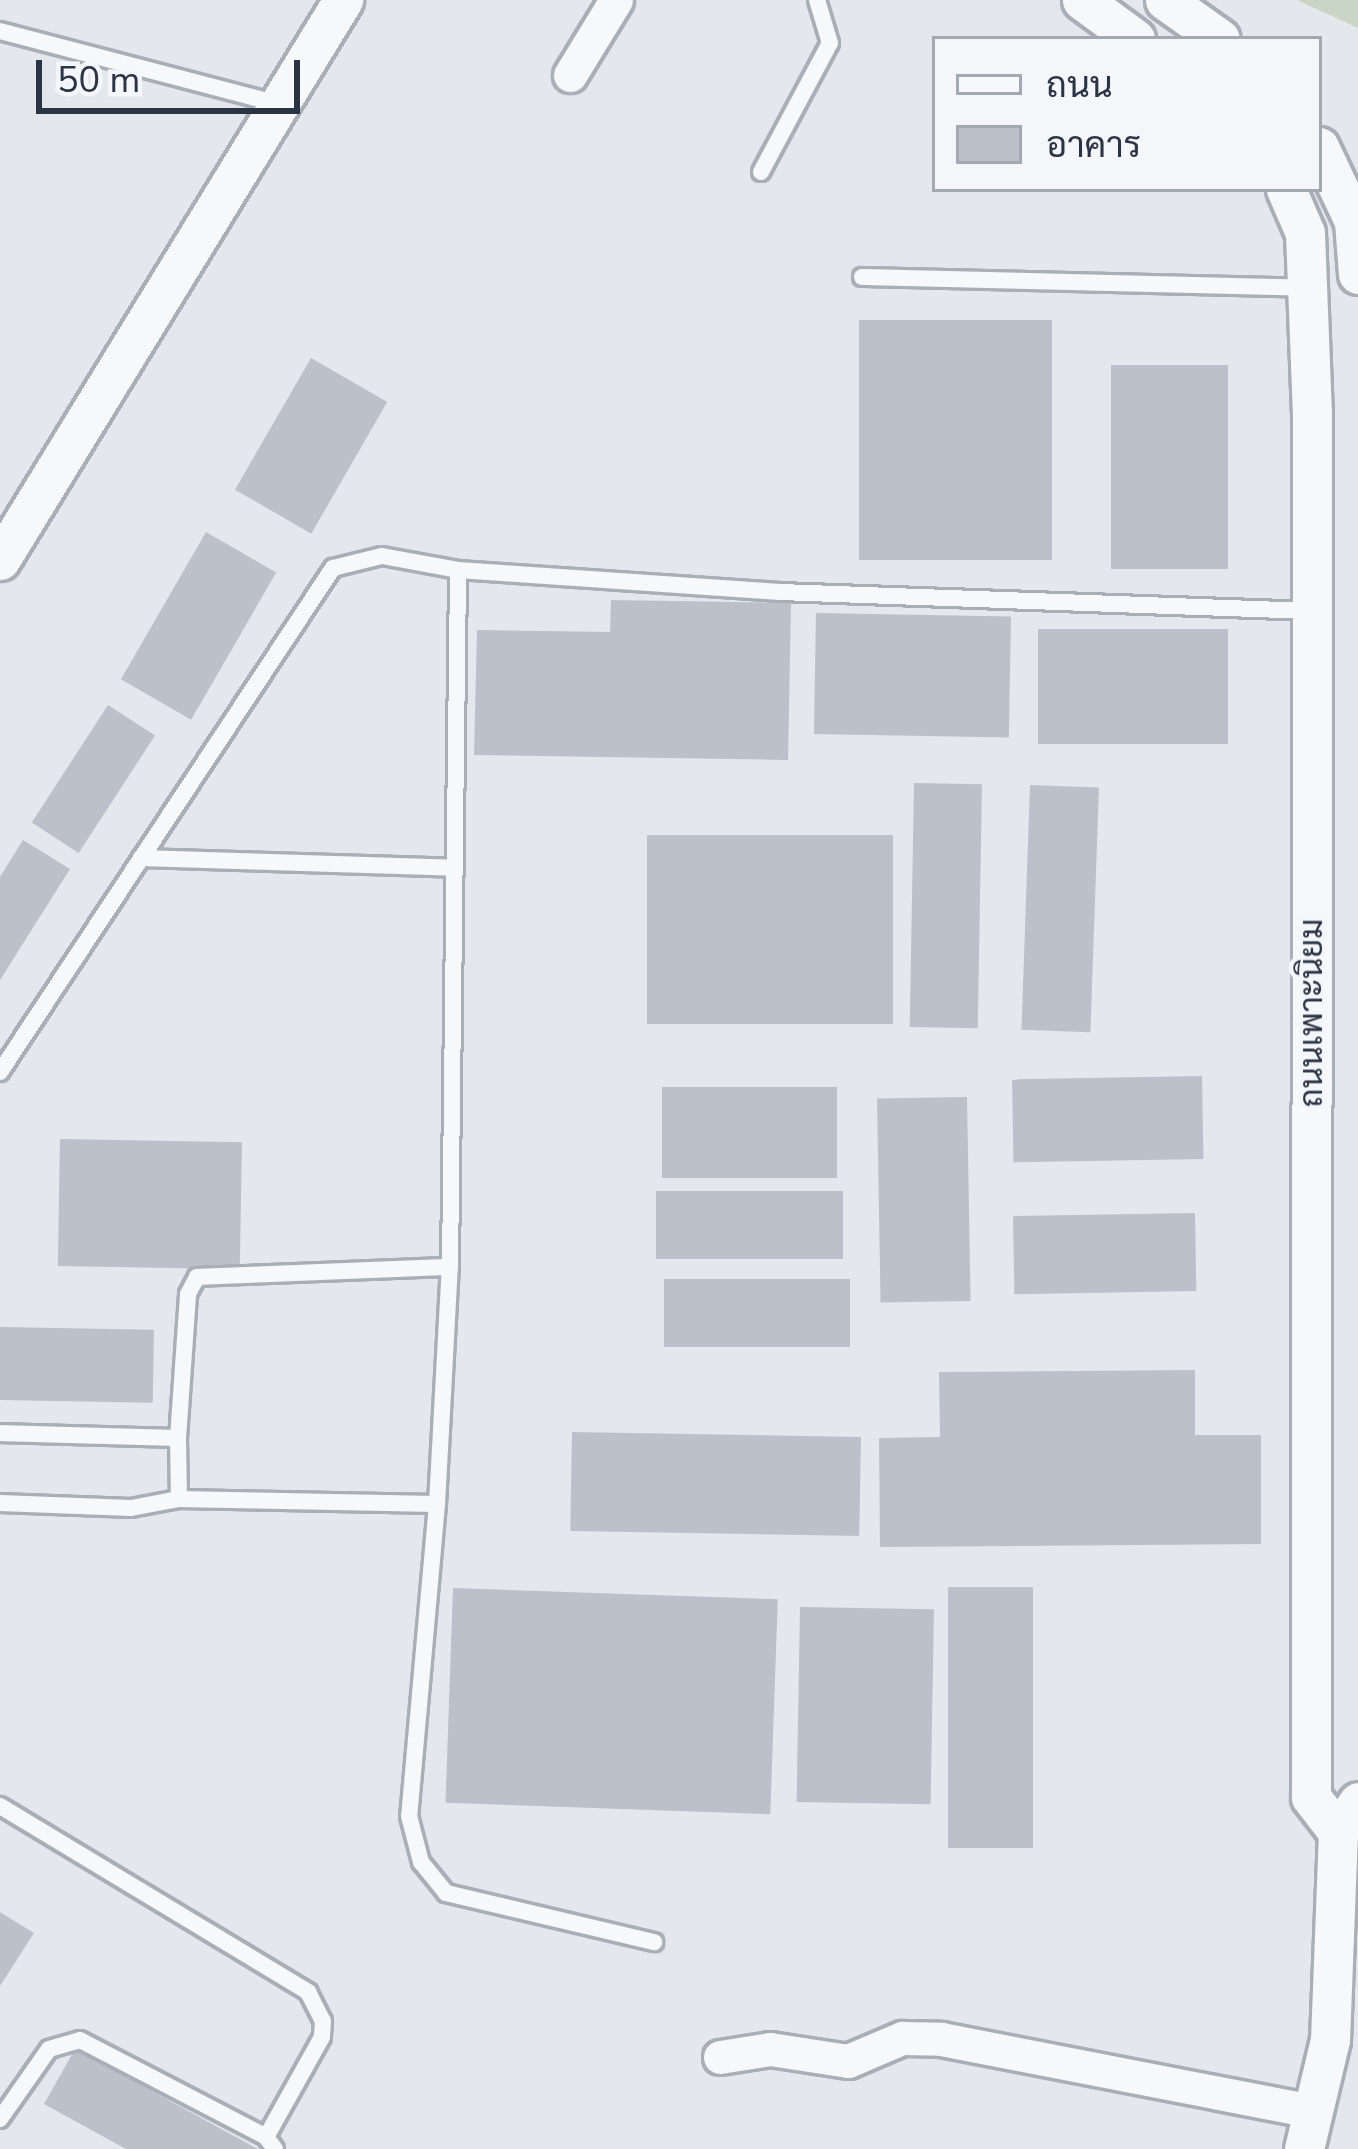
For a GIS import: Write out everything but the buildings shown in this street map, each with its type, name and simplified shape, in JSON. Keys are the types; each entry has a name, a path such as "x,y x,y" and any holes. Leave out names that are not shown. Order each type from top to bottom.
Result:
{"street":[{"path":"0,560 343,0"},
{"path":"570,75 616,0"},
{"path":"1082,0 1131,36"},
{"path":"1165,0 1216,36"},
{"path":"1322,153 1354,221 1358,274"},
{"name":"ถนนเพาะนิยม","path":"1287,192 1305,233 1309,288 1311,1797 1348,1817 1330,2041 1308,2130"},
{"path":"720,2057 770,2049 848,2061 902,2038 941,2039 1308,2130"}],"lane":[{"path":"761,172 830,44 817,0"},
{"path":"0,31 279,104"},
{"path":"862,277 1309,288"},
{"path":"0,1072 334,568 382,556 458,570 780,592 1312,611"},
{"path":"458,570 450,1268 437,1504 410,1816 421,1862 446,1893 654,1942"},
{"path":"141,858 455,868"},
{"path":"179,1499 178,1438 188,1294 197,1277 450,1268"},
{"path":"0,1433 178,1438"},
{"path":"0,1503 131,1508 179,1499 437,1504"},
{"path":"0,1806 308,1992 323,2021 322,2037 271,2143 88,2042 71,2040 42,2055 0,2119"}],"green space":[{"path":"1297,0 1358,0 1358,28"}]}
